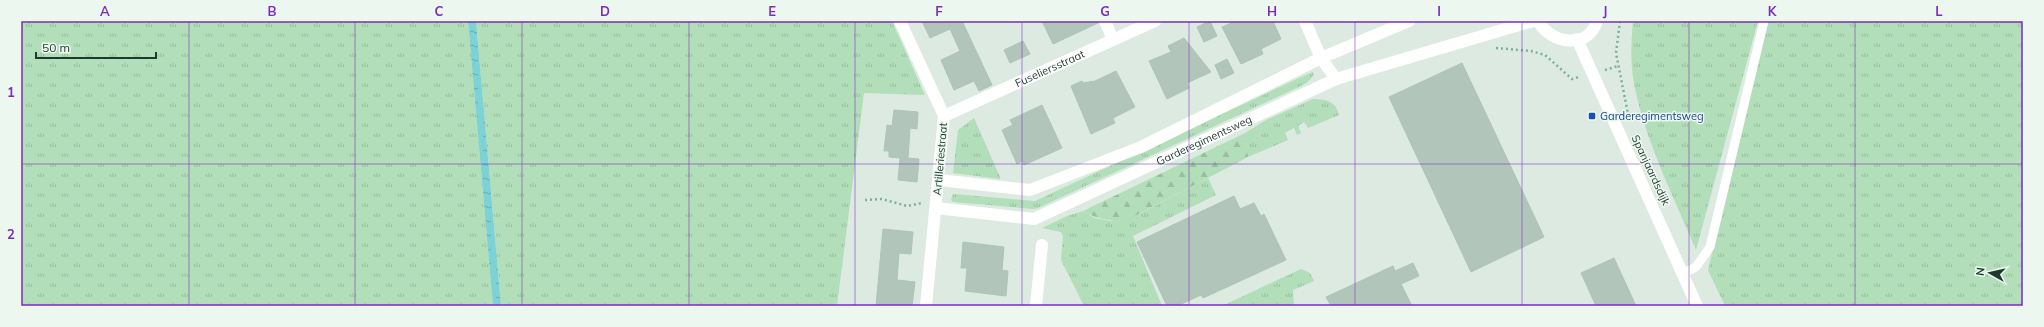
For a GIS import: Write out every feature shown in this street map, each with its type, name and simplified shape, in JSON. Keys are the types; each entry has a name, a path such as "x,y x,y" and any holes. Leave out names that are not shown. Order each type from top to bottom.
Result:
{"street":[{"name":"Artilleriestraat","path":"900,21 944,116 926,306"},
{"path":"1105,21 1113,40"},
{"name":"Fuseliersstraat","path":"944,116 1155,21"},
{"path":"1305,21 1322,58 1336,78"},
{"name":"Garderegimentsweg","path":"939,180 1030,190 1141,147 1322,58 1409,21"},
{"name":"Garderegimentsweg","path":"936,202 1034,219 1336,78 1533,21"},
{"path":"1538,21 1549,35 1558,39 1577,39 1588,34 1598,21"},
{"name":"Spanjaardsdijk","path":"1577,39 1697,306"},
{"path":"1036,306 1042,245"}],"lane":[{"path":"1682,274 1696,267 1710,247 1764,21"}],"path":[{"name":"Spanjaardsdijk","path":"1620,21 1616,53 1630,122"},
{"path":"1495,48 1531,51 1545,55 1572,79 1618,66"},
{"path":"865,200 882,199 911,207 936,202"}],"green space":[{"path":"21,21 468,21 493,306 21,306"},
{"path":"476,21 892,21 925,95 864,93 837,306 501,306"},
{"path":"1633,21 1758,21 1696,250 1654,150 1640,109 1632,71 1631,46"},
{"path":"1767,21 2023,21 2023,306 1725,306 1708,270"},
{"path":"1312,72 1314,73 1310,80 1299,87 1038,208 1034,209 953,202 951,200 953,194 1035,201"},
{"path":"1313,99 1326,100 1333,104 1338,110 1339,115 1308,128 1304,122 1298,126 1301,133 1297,135 1294,128 1285,133 1288,140 1248,157 1245,133 1266,120"},
{"path":"974,118 1000,179 953,173 958,130"},
{"path":"1245,133 1248,157 1125,221 1103,219 1083,211"},
{"path":"1208,178 1216,195 1133,236 1162,306 1084,306 1061,260 1063,236 1061,232 1042,228 1067,216 1083,211 1095,218 1110,221 1139,214"},
{"path":"1301,269 1310,273 1314,281 1293,290 1294,306 1222,306"}],"water":[{"path":"468,21 476,21 501,306 493,306"}],"building":[{"path":"922,21 966,21 963,23 992,85 979,91 974,81 954,90 941,60 960,51 950,29 930,38"},
{"path":"1042,21 1098,21 1098,23 1053,44"},
{"path":"1210,21 1217,36 1204,42 1197,27"},
{"path":"1236,21 1273,21 1281,39 1261,49 1263,54 1241,64 1222,27"},
{"path":"1184,38 1211,72 1187,83 1189,88 1167,99 1149,61 1171,52 1168,46"},
{"path":"1023,41 1030,54 1010,63 1004,50"},
{"path":"1227,59 1234,73 1221,79 1215,65"},
{"path":"1462,63 1544,237 1471,272 1389,97"},
{"path":"1116,71 1135,107 1113,118 1115,123 1091,134 1071,86 1082,81 1083,83 1095,81"},
{"path":"1042,105 1062,148 1024,165 1022,161 1017,164 1002,130 1013,125 1010,120"},
{"path":"894,110 918,112 917,129 910,128 908,158 919,159 917,182 898,180 900,158 889,157 889,151 884,151 887,125 892,126"},
{"path":"1234,196 1240,209 1254,203 1261,216 1264,214 1286,260 1203,298 1201,295 1177,306 1167,306 1137,242"},
{"path":"883,229 913,232 911,254 899,253 897,280 915,282 912,306 876,306"},
{"path":"963,242 1004,247 1002,270 1008,271 1006,296 965,291 967,268 961,268"},
{"path":"1614,258 1636,306 1596,306 1581,273"},
{"path":"1413,263 1419,276 1401,284 1412,306 1331,306 1326,297 1393,266 1395,271"}],"place":[{"name":"Garderegimentsweg","path":"1592,116"}]}
